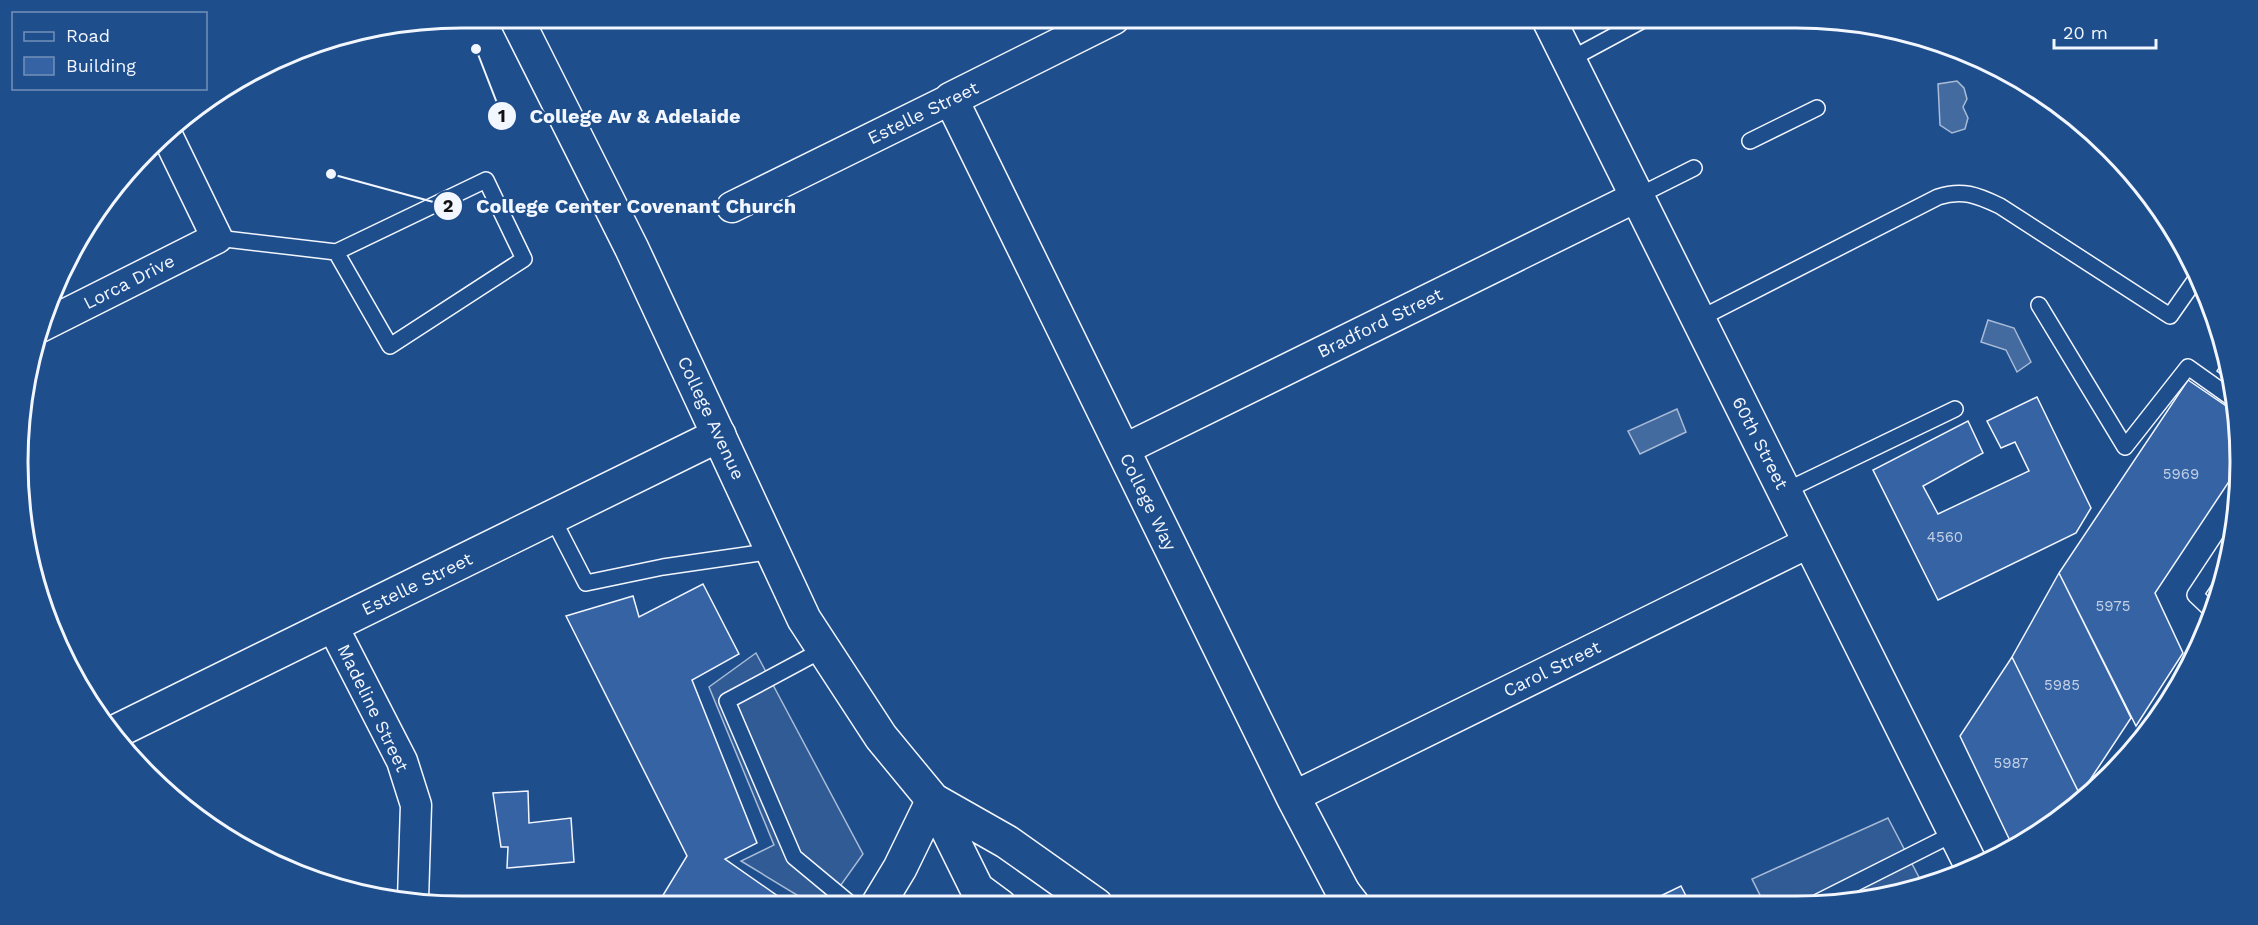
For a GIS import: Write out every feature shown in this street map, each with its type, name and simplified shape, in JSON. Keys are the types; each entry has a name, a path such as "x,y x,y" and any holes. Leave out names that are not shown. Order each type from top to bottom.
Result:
{"street":[{"name":"College Avenue","path":"521,28 632,249 804,619 881,737 933,800 976,889 986,896"},
{"name":"Estelle Street","path":"732,207 1093,28"},
{"name":"60th Street","path":"1553,28 1969,860"},
{"name":"College Way","path":"951,99 1293,797 1346,896"},
{"path":"170,142 217,238"},
{"name":"Bradford Street","path":"1123,450 1638,196"},
{"name":"Lorca Drive","path":"53,321 217,238"},
{"name":"Estelle Street","path":"120,730 719,435"},
{"name":"Carol Street","path":"1293,797 1810,542"},
{"name":"Madeline Street","path":"332,625 402,761 416,805 413,894"},
{"name":"College Avenue","path":"933,800 1007,842 1083,896"},
{"path":"883,896 900,868 933,800"}],"lane":[{"path":"1569,60 1628,28"},
{"path":"1750,141 1817,108"},
{"path":"1638,196 1694,168"},
{"path":"217,238 336,252 486,180 524,259 390,346 336,252"},
{"path":"1699,319 1938,197 1954,192 1972,193 2000,206 2170,316 2191,285"},
{"path":"2039,305 2126,447 2188,367 2224,392"},
{"path":"1785,491 1955,409"},
{"path":"552,517 586,583 663,567 773,551"},
{"path":"2205,605 2195,595 2218,559"},
{"path":"824,650 727,701 794,856 841,896"},
{"path":"1831,895 1955,833"}],"shaded area":[{"path":"1957,81 1964,88 1967,99 1963,107 1968,118 1965,129 1952,133 1940,125 1938,84"},
{"path":"1988,320 2014,328 2031,362 2017,372 2006,350 1981,342"},
{"path":"1677,409 1686,432 1640,454 1628,431"},
{"path":"756,653 863,854 833,896 799,896 741,861 774,845 709,687"},
{"path":"1888,818 1919,878 1880,888 1824,896 1760,896 1752,879"}],"building":[{"path":"2188,380 2226,406 2229,481 2155,593 2183,653 2136,726 2059,573"},
{"path":"2037,397 2091,508 2076,533 1938,600 1873,470 1968,421 1983,453 1923,486 1938,514 2029,471 2015,442 2001,448 1987,421"},
{"path":"2059,573 2131,718 2088,783 2078,792 2012,657"},
{"path":"703,584 739,654 692,680 757,843 725,859 778,896 663,896 687,856 566,616 633,596 639,617"},
{"path":"2012,657 2078,792 2037,823 2009,839 1960,736"},
{"path":"528,791 529,823 571,818 574,862 507,868 508,847 501,847 493,793"},
{"path":"1681,886 1686,896 1660,896"}],"place":[{"name":"College Av & Adelaide","path":"476,49"},
{"name":"College Center Covenant Church","path":"331,174"}]}
